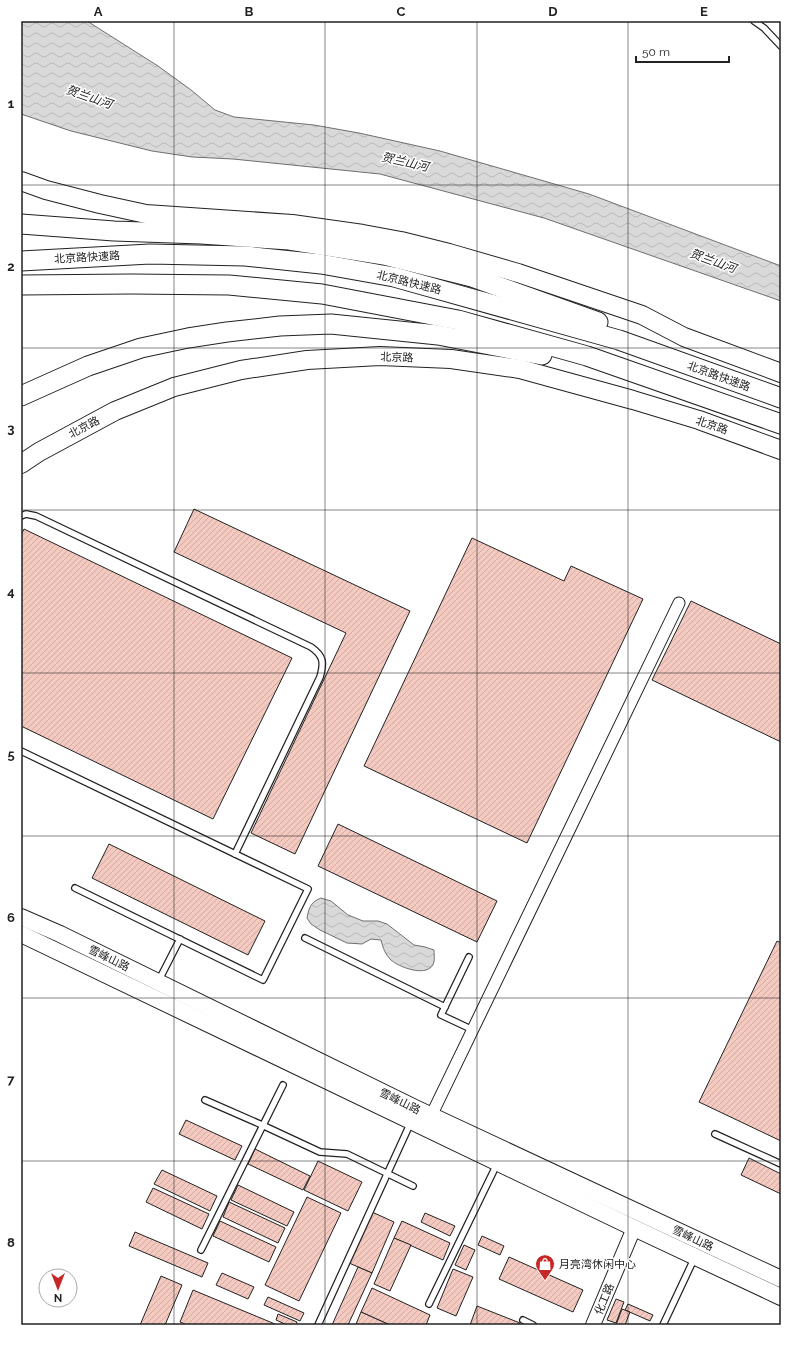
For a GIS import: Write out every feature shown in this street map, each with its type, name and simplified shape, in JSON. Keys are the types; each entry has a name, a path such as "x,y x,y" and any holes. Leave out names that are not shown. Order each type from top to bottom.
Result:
{"highway":[{"path":"21,217 114,231"},
{"path":"21,224 114,231 201,234 289,240 384,255 472,277 630,333 735,382"},
{"name":"北京路快速路","path":"21,261 150,254 245,256 321,264 394,277 618,340 781,398"},
{"path":"21,285 131,284 229,286 322,294 458,320 587,356 781,424"},
{"path":"21,396 88,366 141,348 188,338 227,332 280,326 331,324 438,335 537,354 670,385"}],"main road":[{"path":"21,181 46,190 146,214 292,224 363,234 442,251 518,273 642,315 684,337 781,372"},
{"name":"北京路","path":"21,464 39,452 115,411 174,386 241,370 300,361 380,356 451,358 520,369 699,420 781,450"},
{"name":"雪峰山路","path":"21,917 158,982 501,1156 634,1228 781,1297"},
{"name":"雪峰山路","path":"21,934 420,1115"},
{"name":"雪峰山路","path":"501,1156 781,1279"}],"street":[{"path":"420,1115 472,1030 679,603"},
{"name":"化工路","path":"593,1325 634,1228"}],"lane":[{"path":"754,21 764,28 781,46"},
{"path":"21,516 26,514 36,516 304,644 319,653 324,666 320,677 235,854"},
{"path":"21,751 308,889 263,980 74,888"},
{"path":"305,938 445,1007"},
{"path":"158,982 180,940"},
{"path":"469,957 441,1015 472,1030"},
{"path":"201,1250 283,1085"},
{"path":"205,1100 320,1152 347,1154 413,1186"},
{"path":"318,1325 388,1174 420,1115"},
{"path":"715,1134 781,1164"},
{"path":"429,1304 501,1156"},
{"path":"663,1325 695,1257"},
{"path":"523,1320 533,1325"}],"water":[{"name":"贺兰山河","path":"21,21 87,21 158,66 215,110 234,117 314,125 359,133 440,151 589,194 781,266 781,301 544,218 380,174 233,159 192,157 152,151 71,131 21,114"},
{"path":"321,898 331,901 348,915 363,921 378,921 387,924 414,945 434,950 434,960 432,966 421,971 410,969 391,960 384,951 381,940 371,939 362,944 347,943 320,930 311,924 307,918 311,905"}],"building":[{"path":"194,509 410,611 295,854 251,833 346,633 174,552"},
{"path":"24,529 292,658 213,819 21,726 21,535"},
{"path":"472,538 564,581 571,566 643,599 527,843 364,766"},
{"path":"691,601 781,644 781,742 652,680"},
{"path":"338,824 497,901 477,942 318,866"},
{"path":"109,844 265,921 248,955 92,878"},
{"path":"777,941 781,943 781,1141 699,1102"},
{"path":"186,1120 242,1146 235,1160 179,1134"},
{"path":"255,1149 310,1176 303,1190 248,1164"},
{"path":"749,1158 781,1174 781,1194 741,1175"},
{"path":"318,1161 362,1182 348,1211 304,1190"},
{"path":"162,1170 217,1196 210,1211 154,1184"},
{"path":"238,1185 294,1212 287,1226 231,1200"},
{"path":"153,1188 209,1214 202,1229 146,1202"},
{"path":"307,1197 341,1213 299,1301 265,1285"},
{"path":"229,1202 285,1228 278,1243 223,1217"},
{"path":"372,1212 394,1222 372,1273 349,1263"},
{"path":"425,1213 455,1226 450,1236 421,1222"},
{"path":"220,1221 276,1247 269,1262 213,1236"},
{"path":"402,1221 450,1243 443,1260 394,1238"},
{"path":"135,1232 208,1263 202,1277 129,1246"},
{"path":"482,1236 504,1246 500,1255 478,1245"},
{"path":"394,1238 411,1245 390,1291 374,1284"},
{"path":"464,1245 475,1250 466,1270 455,1265"},
{"path":"509,1257 583,1290 573,1312 499,1279"},
{"path":"358,1267 372,1273 348,1325 332,1325"},
{"path":"453,1269 473,1277 456,1316 437,1308"},
{"path":"222,1273 254,1287 248,1299 216,1285"},
{"path":"161,1276 182,1285 165,1325 140,1325"},
{"path":"372,1288 430,1315 426,1325 390,1325 361,1312"},
{"path":"193,1290 275,1325 187,1325 180,1322"},
{"path":"268,1297 304,1313 300,1321 264,1305"},
{"path":"616,1299 624,1302 616,1323 607,1320"},
{"path":"628,1304 653,1315 650,1321 625,1310"},
{"path":"477,1306 520,1323 519,1325 470,1325"},
{"path":"622,1309 630,1312 625,1325 616,1325"},
{"path":"361,1312 390,1325 357,1325 356,1324"},
{"path":"278,1314 297,1322 296,1325 287,1325 276,1320"}],"place":[{"name":"月亮湾休闲中心","path":"545,1281"}]}
